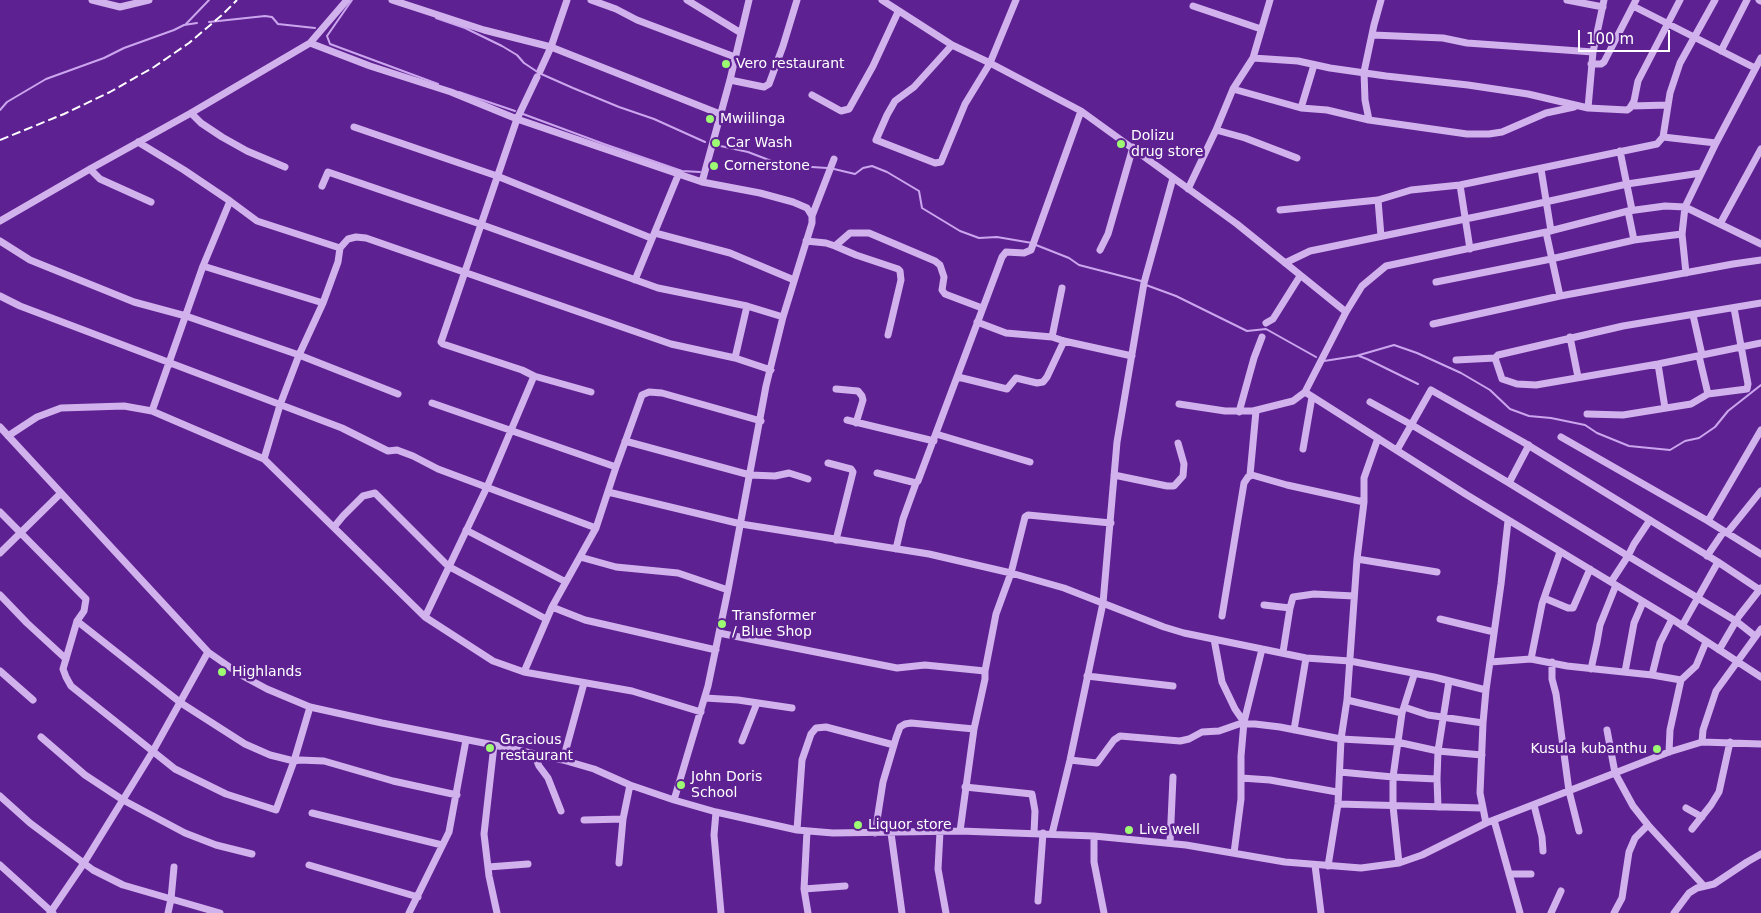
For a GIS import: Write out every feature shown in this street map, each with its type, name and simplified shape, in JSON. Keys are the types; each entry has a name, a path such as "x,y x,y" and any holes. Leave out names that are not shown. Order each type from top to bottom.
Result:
{"street":[{"path":"92,0 120,7 149,0"},
{"path":"0,222 310,43 347,0"},
{"path":"392,0 484,30 551,47 720,114"},
{"path":"567,0 551,47 517,119 441,342 522,370 534,376 591,392"},
{"path":"591,0 616,9 637,20 735,57"},
{"path":"688,0 741,33"},
{"path":"702,182 730,80 749,0"},
{"path":"730,80 764,87 769,84 797,0"},
{"path":"882,0 952,45 1081,111 1237,224 1346,312"},
{"path":"952,45 914,87 895,101 876,140 935,163 941,162 965,104 990,63 1016,0"},
{"path":"1188,189 1233,89 1253,58 1270,0"},
{"path":"1369,120 1365,100 1364,72 1381,0"},
{"path":"1567,0 1604,4 1592,52 1588,108"},
{"path":"1253,58 1298,61 1314,65 1519,93 1588,108 1627,110 1631,106 1636,94 1638,81 1680,0"},
{"path":"1280,210 1378,200 1411,190 1460,185 1657,144 1663,137 1668,105 1680,62 1715,0"},
{"path":"1721,51 1748,0"},
{"path":"1591,64 1601,64 1604,62 1634,3 1669,24 1755,68"},
{"path":"1193,6 1261,29"},
{"path":"812,96 841,111 850,108 873,66 898,12"},
{"path":"1372,35 1443,38 1468,43 1592,52"},
{"path":"310,43 370,66 451,92 517,119 702,182 793,202 807,208 812,216"},
{"path":"1686,273 1682,234 1685,207 1761,58"},
{"path":"1301,108 1314,65"},
{"path":"1233,89 1301,108 1327,110 1369,120 1467,134 1502,132 1546,113 1577,106"},
{"path":"1631,106 1668,105"},
{"path":"896,549 916,483 935,438 1003,254 1010,251 1024,253 1031,250 1081,111"},
{"path":"191,113 222,137 247,151 286,167"},
{"path":"354,127 497,176 653,235 730,252 794,280"},
{"path":"1216,130 1245,138 1297,158"},
{"path":"1663,137 1716,144"},
{"path":"138,142 184,170 257,221 340,248"},
{"path":"1100,250 1108,234 1133,147"},
{"path":"1720,224 1761,150"},
{"path":"1620,151 1627,184 1634,240"},
{"path":"674,800 705,698 716,650 761,421 766,386 783,317 812,223 812,216 834,160"},
{"path":"1541,168 1547,202 1551,259 1560,296"},
{"path":"90,169 100,179 150,202"},
{"path":"322,186 328,172 666,290 747,306 783,317"},
{"path":"635,280 678,173"},
{"path":"1285,263 1310,251 1627,184 1702,173"},
{"path":"1052,834 1070,760 1103,603 1117,442 1148,265 1173,178"},
{"path":"1460,185 1470,248"},
{"path":"1378,200 1380,236"},
{"path":"152,411 203,266 230,201"},
{"path":"1179,404 1239,412 1256,411 1293,401 1305,392 1346,312 1362,286 1386,266 1549,232 1630,210 1665,206 1685,207 1761,243"},
{"path":"835,246 850,232 863,232 935,261 940,266 944,277 942,290 946,294 982,308"},
{"path":"1436,282 1634,240 1682,234"},
{"path":"264,459 280,405 299,355 323,303 338,262 340,248 348,239 356,237 366,238 672,344 735,358 771,370"},
{"path":"0,241 30,260 134,302 186,316 299,355 398,394"},
{"path":"806,241 826,243 900,271 900,280 888,335"},
{"path":"1433,324 1560,296 1761,260"},
{"path":"203,266 323,303"},
{"path":"1266,324 1273,319 1300,276"},
{"path":"1052,337 1062,288"},
{"path":"0,296 20,306 342,428 389,451 397,450 438,469 596,528"},
{"path":"1456,360 1495,358 1498,355 1570,337 1623,326 1761,303"},
{"path":"735,358 747,306"},
{"path":"1587,414 1623,415 1691,404 1708,394 1746,389 1748,384 1734,308"},
{"path":"1693,315 1708,394"},
{"path":"977,322 1006,333 1052,337 1132,356"},
{"path":"1239,412 1262,337"},
{"path":"1570,337 1578,377"},
{"path":"958,376 1007,389 1016,378 1037,383 1043,382 1064,341"},
{"path":"1495,358 1500,376 1506,381 1536,385 1658,364 1761,343"},
{"path":"1658,364 1665,408"},
{"path":"425,616 487,487 534,376"},
{"path":"836,389 858,391 862,396 863,400 856,422"},
{"path":"1397,450 1431,390 1529,445 1718,562 1760,589 1736,621 1719,650"},
{"path":"524,672 552,606 596,528 642,395 649,392 662,393 761,421"},
{"path":"1305,392 1508,520 1672,619 1761,677"},
{"path":"1303,450 1312,397"},
{"path":"1370,402 1509,483 1736,621 1755,636"},
{"path":"432,403 616,467"},
{"path":"8,436 37,417 61,408 124,406 152,411 264,459 425,616 493,662 524,672 632,691 701,712"},
{"path":"1222,616 1244,483 1250,475 1256,411"},
{"path":"847,420 935,438 1030,462"},
{"path":"0,428 208,652 241,675 267,689 310,707 382,724 563,760 594,769 674,800 716,812 797,830 875,833 960,831 1094,836 1170,843 1285,862 1361,868 1399,863 1422,855 1486,823 1534,806 1669,752 1702,742 1761,744"},
{"path":"1708,521 1729,488 1761,430"},
{"path":"1561,437 1708,521 1761,554"},
{"path":"1328,866 1338,804 1337,792 1341,739 1347,700 1357,559 1364,502 1364,478 1378,438"},
{"path":"625,441 750,476 789,473 808,479"},
{"path":"1114,475 1174,486 1183,476 1184,464 1178,443"},
{"path":"1509,483 1529,445"},
{"path":"828,463 851,469 853,472 836,540"},
{"path":"877,473 916,483"},
{"path":"1250,475 1364,502"},
{"path":"1707,556 1761,491"},
{"path":"608,492 741,524 929,554 1011,573 1064,588 1164,627 1306,658 1350,661 1486,690"},
{"path":"0,553 60,493"},
{"path":"334,527 363,496 375,493 448,566 546,619"},
{"path":"0,512 86,599 84,611 77,621 63,669 71,686 176,769 226,794 276,810 294,761 310,707"},
{"path":"960,831 974,729 996,614 1011,573 1027,516 1111,523"},
{"path":"1486,823 1480,793 1483,723 1508,520"},
{"path":"1591,669 1598,642 1600,624 1614,584 1634,544 1650,520"},
{"path":"466,530 566,582"},
{"path":"1531,659 1544,598 1560,552"},
{"path":"580,557 616,567 678,574 728,590"},
{"path":"1357,559 1437,572"},
{"path":"1682,626 1718,562"},
{"path":"1544,598 1568,608 1573,608 1590,569"},
{"path":"1283,652 1292,599 1314,594 1354,596"},
{"path":"0,595 27,624 66,659"},
{"path":"1625,672 1634,624 1643,602"},
{"path":"1264,605 1290,608"},
{"path":"552,606 585,620 716,650"},
{"path":"1440,619 1494,632"},
{"path":"1652,675 1660,643 1672,619"},
{"path":"77,621 180,703 245,744 270,755 294,761 324,761 393,781 457,795"},
{"path":"1702,742 1716,690 1761,629"},
{"path":"719,633 896,668 925,665 985,671"},
{"path":"1214,639 1222,682 1235,709 1245,723"},
{"path":"1669,752 1670,730 1681,680 1696,666 1706,642"},
{"path":"1234,853 1241,799 1245,723 1262,649"},
{"path":"0,865 51,912 84,863 153,751 208,652"},
{"path":"1294,730 1306,658"},
{"path":"1490,662 1531,659 1591,669 1681,680"},
{"path":"1552,662 1552,679 1556,694 1569,791 1579,831"},
{"path":"0,671 33,700"},
{"path":"1399,863 1393,806 1393,778 1403,710 1414,674"},
{"path":"1087,676 1173,686"},
{"path":"1438,808 1438,751 1449,681"},
{"path":"563,760 584,683"},
{"path":"705,698 738,700 792,708"},
{"path":"1347,700 1443,718 1483,723"},
{"path":"742,742 757,703"},
{"path":"1070,760 1097,763 1114,740 1120,736 1180,741 1189,739 1202,732 1219,731 1234,724 1245,723 1341,739 1397,742 1438,751 1482,755"},
{"path":"875,833 883,782 900,727 905,724 974,729"},
{"path":"797,830 802,760 811,734 816,728 826,726 894,744"},
{"path":"1606,730 1615,773 1633,806 1704,886"},
{"path":"41,737 85,775 123,800 185,833 216,845 252,854"},
{"path":"409,913 449,832 466,740"},
{"path":"1692,829 1719,792 1730,742"},
{"path":"494,745 484,834 497,913"},
{"path":"534,754 539,766 548,778 561,810"},
{"path":"1340,772 1393,778 1438,779"},
{"path":"1170,843 1174,777"},
{"path":"1241,778 1270,780 1337,792"},
{"path":"619,863 630,784"},
{"path":"965,787 1028,792 1032,794 1035,811 1034,833"},
{"path":"0,796 30,823 84,863 123,885 220,913"},
{"path":"1338,804 1482,808"},
{"path":"1534,806 1542,837 1543,851"},
{"path":"1686,808 1702,817"},
{"path":"716,812 714,835 720,913"},
{"path":"312,813 442,845"},
{"path":"584,820 624,819"},
{"path":"1494,820 1522,913"},
{"path":"1614,913 1622,898 1629,852 1635,838 1648,825"},
{"path":"807,831 804,889 808,913"},
{"path":"940,832 938,869 946,913"},
{"path":"891,833 902,913"},
{"path":"1038,901 1044,834"},
{"path":"1094,836 1094,862 1104,913"},
{"path":"1674,913 1689,893 1723,880 1761,854"},
{"path":"488,867 528,864"},
{"path":"1315,864 1320,913"},
{"path":"309,865 418,897"},
{"path":"168,913 174,867"},
{"path":"1509,874 1531,874"},
{"path":"804,889 845,886"},
{"path":"1551,913 1561,891"}],"waterway":[{"path":"185,25 209,0"},
{"path":"352,0 327,36 330,44 438,84"},
{"path":"209,22 265,16 272,17 278,24 315,28"},
{"path":"436,18 465,28 502,46 517,55 524,63 539,73 619,107 654,119 705,142"},
{"path":"0,110 7,102 46,79 104,58 124,48 184,25 197,23"},
{"path":"459,92 515,111"},
{"path":"523,114 682,171 700,172"},
{"path":"716,145 748,152 782,165 827,168"},
{"path":"834,169 855,174 863,168 872,166 887,172 919,191 922,208 960,231 979,238 997,237 1032,243"},
{"path":"1036,245 1069,258 1079,265 1141,281"},
{"path":"1146,285 1176,296 1247,331 1266,329 1316,357"},
{"path":"1324,361 1356,356 1394,345 1461,373 1490,390 1510,409 1529,416 1551,418 1585,425 1597,433 1629,446 1670,450 1685,441 1699,438 1715,427 1728,411 1761,385"},
{"path":"1359,356 1418,384"}],"railway":[{"path":"0,140 64,114 110,92 154,67 189,43 237,0"}],"place":[{"name":"Vero restaurant","path":"726,64"},
{"name":"Mwiilinga","path":"710,119"},
{"name":"Car Wash","path":"716,143"},
{"name":"Dolizu drug store","path":"1121,144"},
{"name":"Cornerstone","path":"714,166"},
{"name":"Transformer / Blue Shop","path":"722,624"},
{"name":"Highlands","path":"222,672"},
{"name":"Gracious restaurant","path":"490,748"},
{"name":"Kusula kubanthu","path":"1657,749"},
{"name":"John Doris School","path":"681,785"},
{"name":"Liquor store","path":"858,825"},
{"name":"Live well","path":"1129,830"}]}
